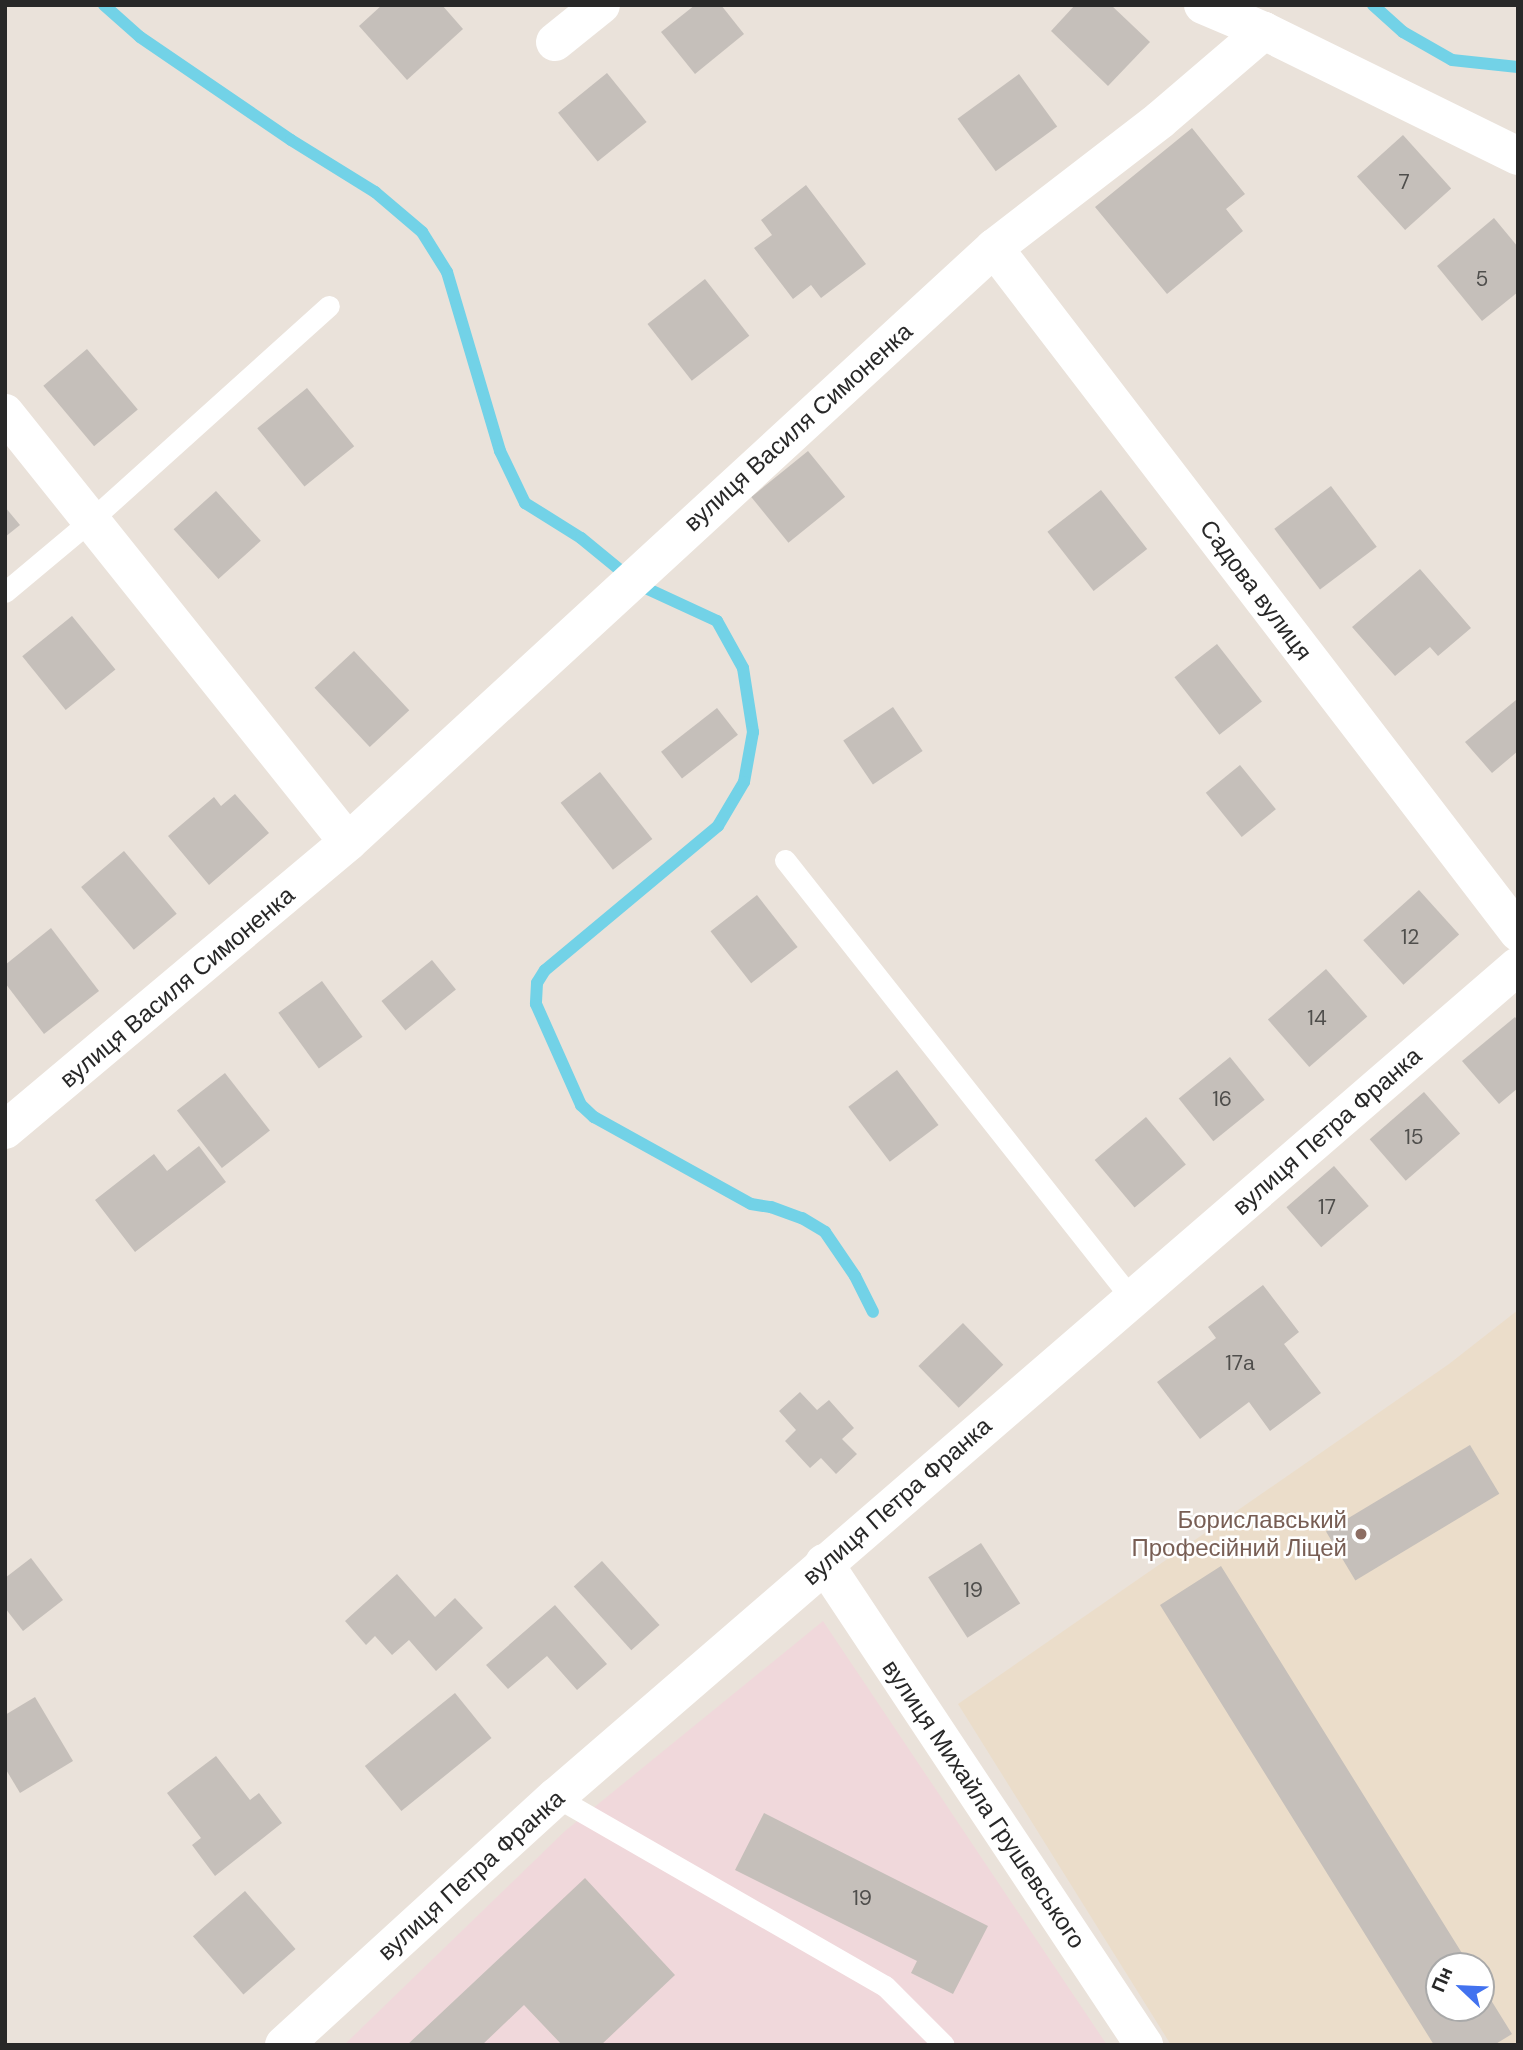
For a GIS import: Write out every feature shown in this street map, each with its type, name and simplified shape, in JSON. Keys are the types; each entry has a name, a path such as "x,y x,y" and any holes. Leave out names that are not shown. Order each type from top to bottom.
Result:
{"street":[{"path":"555,41 601,5"},
{"path":"1203,5 1264,31 1518,156"},
{"name":"вулиця Василя Симоненка","path":"5,1130 348,842 994,248 1160,120 1264,31"},
{"name":"Садова вулиця","path":"994,248 1518,932"},
{"path":"5,413 348,842"},
{"name":"вулиця Петра Франка","path":"284,2045 556,1797 1518,966"},
{"name":"вулиця Михайла Грушевського","path":"824,1563 1144,2045"}],"lane":[{"path":"5,592 91,520 329,306"},
{"path":"785,860 1132,1299"},
{"path":"556,1797 885,1986 944,2045"}],"shaded area":[{"name":"Бориславський Професійний Ліцей","path":"1518,1310 1518,2045 1171,2045 958,1704 1449,1364"},
{"path":"823,1621 1107,2045 344,2045 565,1831"}],"building":[{"path":"382,5 442,5 463,29 407,80 359,26"},
{"path":"695,5 721,5 744,34 695,74 661,32"},
{"path":"1075,5 1111,5 1150,42 1108,86 1051,31"},
{"path":"607,73 647,122 598,162 558,113"},
{"path":"1019,74 1057,127 996,171 958,119"},
{"path":"1192,128 1245,194 1226,209 1243,231 1167,294 1095,207"},
{"path":"1403,135 1451,189 1405,230 1357,176"},
{"path":"806,185 866,264 821,298 811,285 793,299 754,248 772,235 761,220"},
{"path":"1494,218 1518,247 1518,292 1482,321 1437,266"},
{"path":"705,279 749,336 692,381 647,324"},
{"path":"87,349 138,410 94,446 43,386"},
{"path":"307,388 354,446 304,487 257,428"},
{"path":"808,451 845,497 788,543 751,497"},
{"path":"1331,486 1377,547 1320,589 1274,529"},
{"path":"1101,490 1147,549 1094,591 1047,532"},
{"path":"216,491 261,541 218,579 174,529"},
{"path":"5,507 20,525 5,537"},
{"path":"1420,569 1471,628 1438,656 1430,647 1395,676 1352,627"},
{"path":"72,616 115,670 66,710 22,656"},
{"path":"1217,644 1262,702 1219,735 1174,677"},
{"path":"354,651 409,710 370,747 315,688"},
{"path":"1516,700 1518,751 1492,773 1465,742"},
{"path":"893,707 923,751 873,784 843,741"},
{"path":"717,708 738,735 682,779 661,752"},
{"path":"1240,765 1276,809 1242,837 1206,793"},
{"path":"600,772 652,839 613,870 561,803"},
{"path":"235,794 269,833 209,885 168,836 214,797 221,806"},
{"path":"124,851 177,914 134,950 81,887"},
{"path":"1419,890 1459,935 1403,985 1363,940"},
{"path":"757,895 798,947 751,983 711,931"},
{"path":"51,928 99,991 44,1034 5,983 5,965"},
{"path":"432,960 456,990 405,1030 381,1001"},
{"path":"1326,969 1367,1017 1309,1067 1268,1020"},
{"path":"322,981 363,1037 319,1069 278,1013"},
{"path":"1515,1017 1518,1021 1518,1088 1499,1104 1462,1061"},
{"path":"1230,1057 1265,1100 1213,1141 1179,1099"},
{"path":"897,1070 939,1125 890,1162 848,1107"},
{"path":"225,1073 270,1131 222,1168 177,1111"},
{"path":"1424,1092 1460,1134 1406,1181 1370,1139"},
{"path":"1146,1117 1186,1164 1135,1208 1095,1160"},
{"path":"199,1146 226,1182 135,1252 95,1200 154,1154 167,1171"},
{"path":"1334,1166 1369,1206 1321,1247 1286,1207"},
{"path":"1263,1285 1299,1332 1284,1344 1321,1393 1270,1431 1249,1402 1200,1439 1157,1382 1216,1338 1208,1327"},
{"path":"963,1323 1003,1365 959,1408 918,1366"},
{"path":"800,1392 817,1410 829,1400 854,1428 842,1439 857,1454 836,1474 821,1458 810,1468 785,1441 796,1430 779,1411"},
{"path":"1470,1445 1499,1494 1355,1580 1326,1532"},
{"path":"981,1543 1020,1603 967,1638 928,1577"},
{"path":"31,1558 63,1600 23,1631 5,1608 5,1578"},
{"path":"602,1561 660,1625 631,1650 574,1586"},
{"path":"1221,1566 1461,1952 1425,1952 1425,2022 1495,2022 1495,2007 1512,2034 1494,2045 1434,2045 1160,1605"},
{"path":"397,1574 435,1617 455,1598 483,1628 436,1671 409,1640 392,1655 375,1636 366,1645 345,1621"},
{"path":"555,1605 607,1664 577,1690 547,1656 508,1689 486,1665"},
{"path":"455,1693 492,1738 401,1811 365,1766"},
{"path":"35,1697 73,1761 20,1793 5,1768 5,1715"},
{"path":"216,1756 250,1800 259,1793 282,1823 215,1876 192,1845 201,1838 167,1793"},
{"path":"764,1813 988,1926 953,1994 911,1973 917,1961 735,1870"},
{"path":"585,1878 675,1975 601,2045 562,2045 524,2005 482,2045 407,2045"},
{"path":"245,1891 296,1949 243,1994 193,1936"}],"waterway":[{"path":"104,5 140,37 291,140 375,192 422,232 447,272 500,451 525,503 581,538 637,584 717,621 743,668 753,732 744,782 718,826 545,970 537,983 536,1004 581,1105 594,1117 751,1204 771,1207 802,1218 825,1232 855,1276 873,1312"},
{"path":"1373,5 1403,32 1452,60 1518,67"}],"place":[{"name":"Бориславський Професійний Ліцей","path":"1361,1534"}]}
